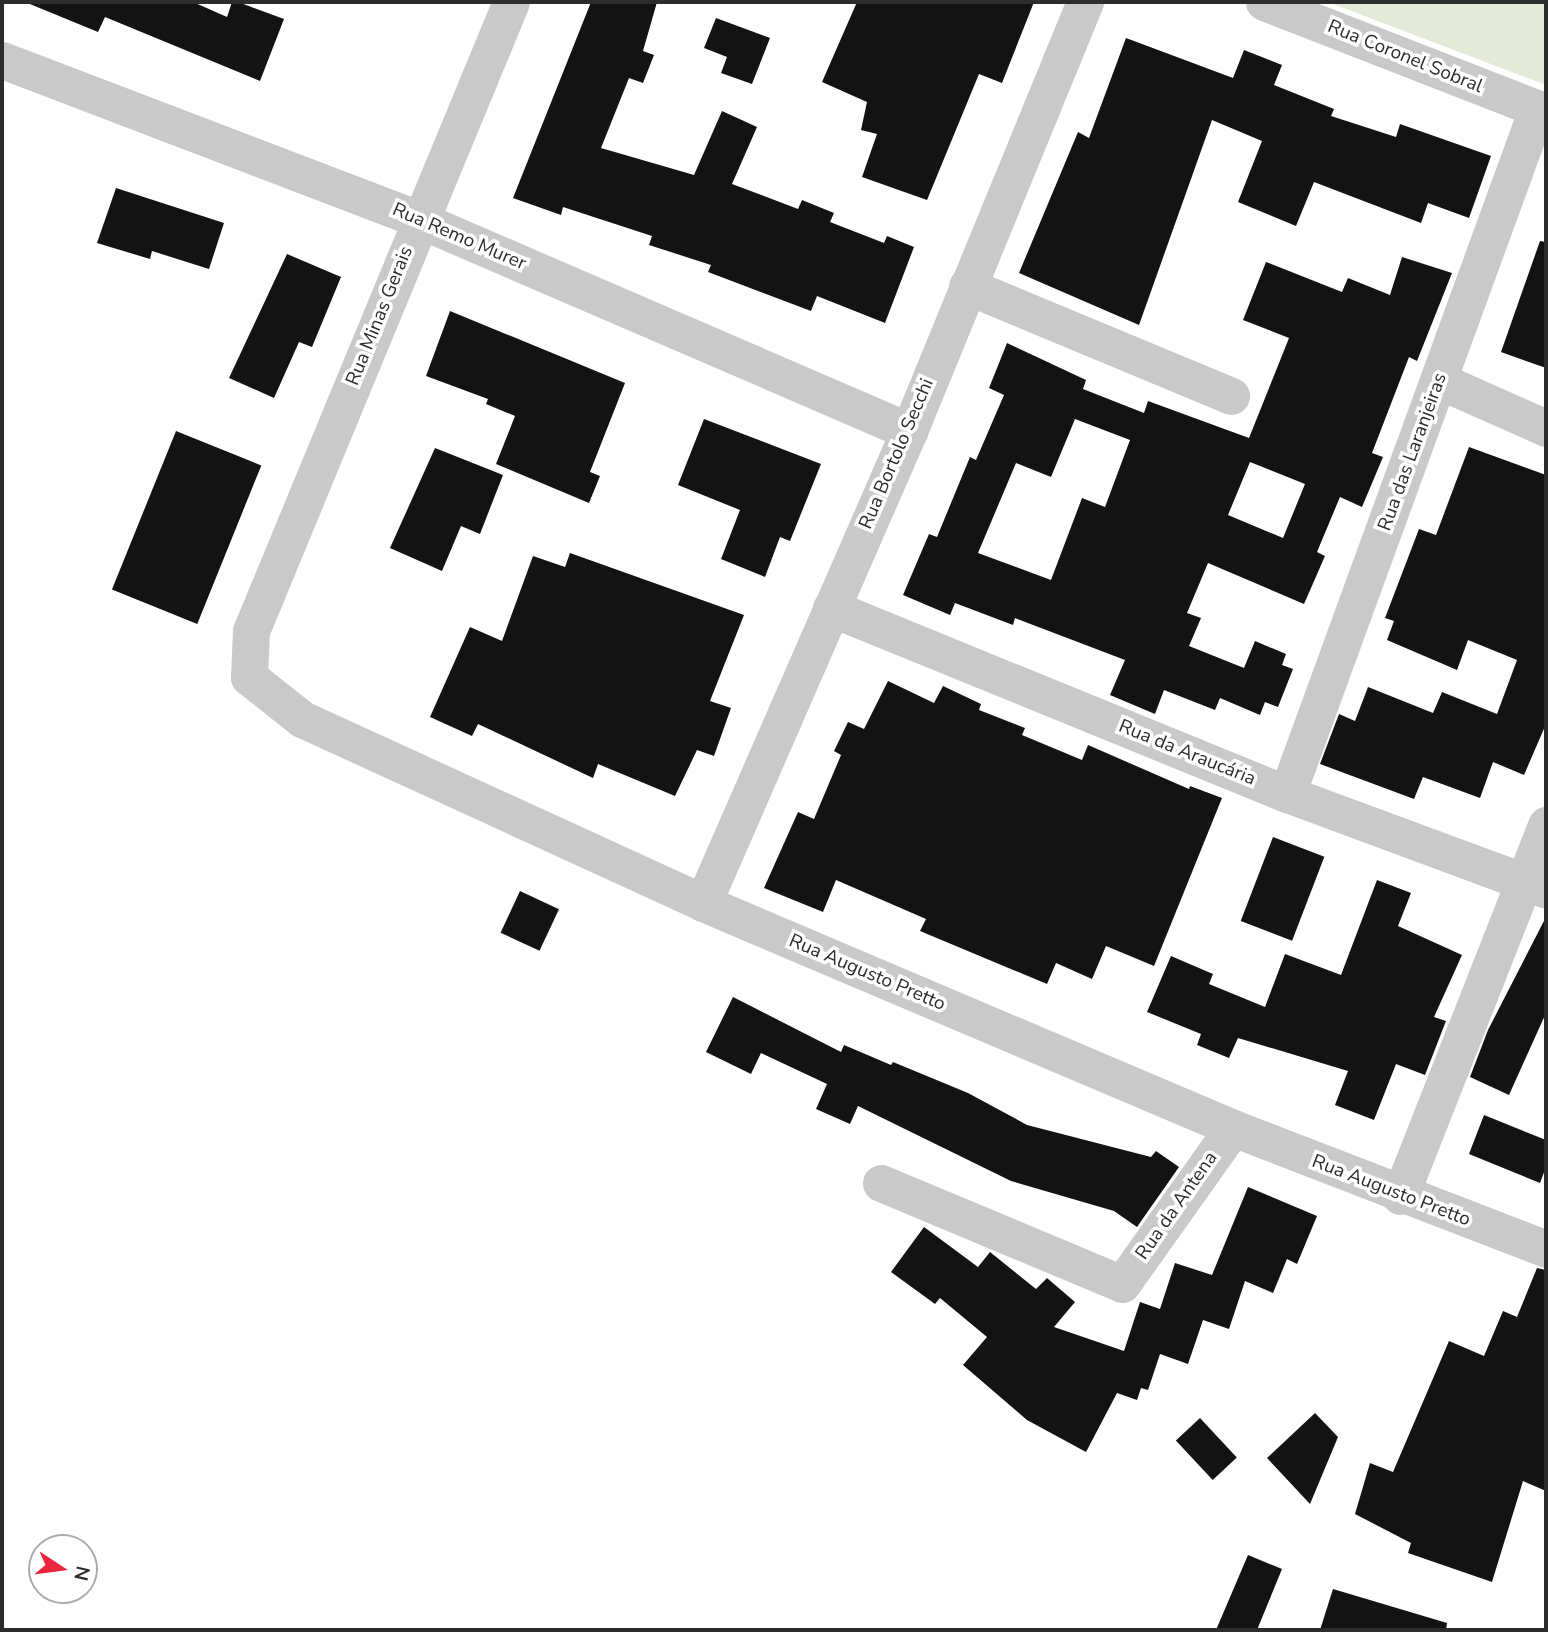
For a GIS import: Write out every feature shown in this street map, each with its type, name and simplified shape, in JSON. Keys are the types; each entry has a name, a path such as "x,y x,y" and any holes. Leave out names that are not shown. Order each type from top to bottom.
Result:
{"street":[{"name":"Rua Minas Gerais","path":"251,631 511,2"},
{"name":"Rua Bortolo Secchi","path":"703,904 909,432 1085,2"},
{"name":"Rua Coronel Sobral","path":"1264,2 1541,111"},
{"name":"Rua Remo Murer","path":"2,60 420,220 909,432"},
{"name":"Rua das Laranjeiras","path":"1287,794 1541,111"},
{"path":"967,286 1231,396"},
{"path":"1440,381 1546,428"},
{"name":"Rua da Araucária","path":"831,608 1287,794 1535,885"},
{"name":"Rua Augusto Pretto","path":"251,631 249,677 302,719 703,904 1233,1128 1400,1196 1546,1249"},
{"path":"1400,1196 1535,885 1546,825"},
{"name":"Rua da Antena","path":"881,1182 1122,1284 1233,1128"}],"green space":[{"path":"1328,2 1546,2 1546,85"}],"building":[{"path":"25,2 193,2 227,17 232,2 238,2 284,19 260,81 105,17 98,32"},
{"path":"591,2 657,2 643,51 654,55 643,83 629,78 601,148 694,175 722,111 757,127 732,184 798,209 802,200 834,213 830,222 884,243 887,236 914,247 885,323 817,296 811,311 708,272 711,265 649,245 652,236 563,207 561,215 513,198"},
{"path":"857,2 1034,2 1002,83 979,74 927,200 862,177 877,134 861,130 867,102 822,82"},
{"path":"716,18 770,38 752,84 721,73 727,57 704,48"},
{"path":"1126,38 1233,78 1244,50 1282,65 1274,85 1334,109 1331,116 1396,137 1400,124 1491,156 1469,218 1428,203 1421,223 1314,182 1296,226 1238,202 1262,141 1212,120 1139,325 1019,273 1078,132 1089,138"},
{"path":"116,188 224,223 209,269 152,251 150,259 97,243"},
{"path":"1540,241 1546,242 1546,368 1501,352"},
{"path":"287,254 341,277 312,347 299,342 274,398 229,378"},
{"path":"1402,257 1452,273 1417,361 1409,357 1372,453 1383,457 1362,507 1340,497 1317,552 1325,556 1304,604 1208,563 1187,613 1201,618 1189,646 1244,668 1255,641 1286,654 1282,665 1293,669 1278,707 1265,702 1260,715 1220,698 1215,710 1164,690 1155,714 1110,695 1125,660 1015,618 1013,625 955,603 950,615 903,595 929,534 937,537 970,457 976,460 1004,395 989,388 1007,343 1086,380 1083,389 1144,413 1148,401 1249,438 1289,338 1243,320 1266,262 1342,292 1348,278 1390,295","holes":["1075,419 1130,440 1105,507 1082,498 1051,580 978,553 1016,463 1051,477","1250,462 1305,484 1283,538 1228,515"]},
{"path":"450,311 625,383 590,472 600,476 589,503 496,464 515,416 486,404 488,399 426,376"},
{"path":"704,419 821,464 790,541 780,537 765,577 721,559 740,510 678,485"},
{"path":"176,431 261,465 197,624 112,590"},
{"path":"1469,447 1546,475 1546,724 1524,775 1493,762 1480,798 1423,777 1414,799 1320,764 1339,714 1355,721 1368,687 1433,713 1442,692 1497,714 1517,660 1468,640 1457,670 1387,640 1394,621 1385,618 1419,529 1436,535"},
{"path":"435,448 503,475 480,534 461,526 442,571 390,548"},
{"path":"570,553 744,615 710,701 731,708 714,756 697,750 675,796 598,764 593,778 478,724 472,736 430,717 470,627 502,641 533,556 565,567"},
{"path":"888,681 934,703 943,686 981,704 979,710 1025,728 1022,735 1082,760 1088,745 1189,789 1190,786 1222,798 1154,966 1106,946 1092,979 1056,963 1047,984 920,931 926,919 836,880 823,912 764,888 798,812 814,819 841,755 834,751 848,722 864,729"},
{"path":"1273,837 1324,857 1292,941 1241,921"},
{"path":"1377,880 1411,893 1398,926 1462,955 1434,1017 1446,1021 1425,1075 1396,1064 1374,1120 1335,1105 1348,1071 1238,1038 1229,1058 1197,1045 1201,1034 1147,1012 1171,956 1213,974 1209,984 1265,1007 1285,954 1341,975"},
{"path":"520,891 559,909 540,951 501,933"},
{"path":"1546,917 1546,1013 1509,1095 1470,1077 1488,1030"},
{"path":"733,997 841,1052 844,1045 891,1065 893,1062 968,1093 1027,1125 1151,1157 1156,1151 1179,1167 1137,1227 1114,1211 1011,1181 858,1106 850,1124 816,1109 827,1084 761,1053 751,1074 706,1052"},
{"path":"1484,1115 1546,1140 1546,1167 1540,1183 1469,1154"},
{"path":"1248,1187 1317,1216 1297,1264 1287,1259 1273,1293 1245,1281 1229,1329 1203,1320 1188,1364 1160,1354 1148,1390 1141,1388 1137,1400 1117,1393 1086,1452 1027,1420 963,1365 987,1337 940,1298 935,1304 891,1272 924,1227 978,1267 990,1252 1036,1289 1047,1278 1075,1302 1054,1327 1124,1351 1140,1302 1160,1309 1175,1263 1212,1275"},
{"path":"1537,1268 1546,1270 1546,1491 1523,1481 1492,1582 1408,1553 1411,1543 1355,1514 1370,1463 1393,1472 1449,1341 1484,1356 1503,1311 1517,1317"},
{"path":"1315,1413 1338,1437 1310,1504 1267,1458"},
{"path":"1200,1418 1237,1457 1213,1480 1176,1441"},
{"path":"1248,1555 1282,1569 1257,1630 1216,1630"},
{"path":"1333,1589 1447,1623 1446,1630 1320,1630"}]}
